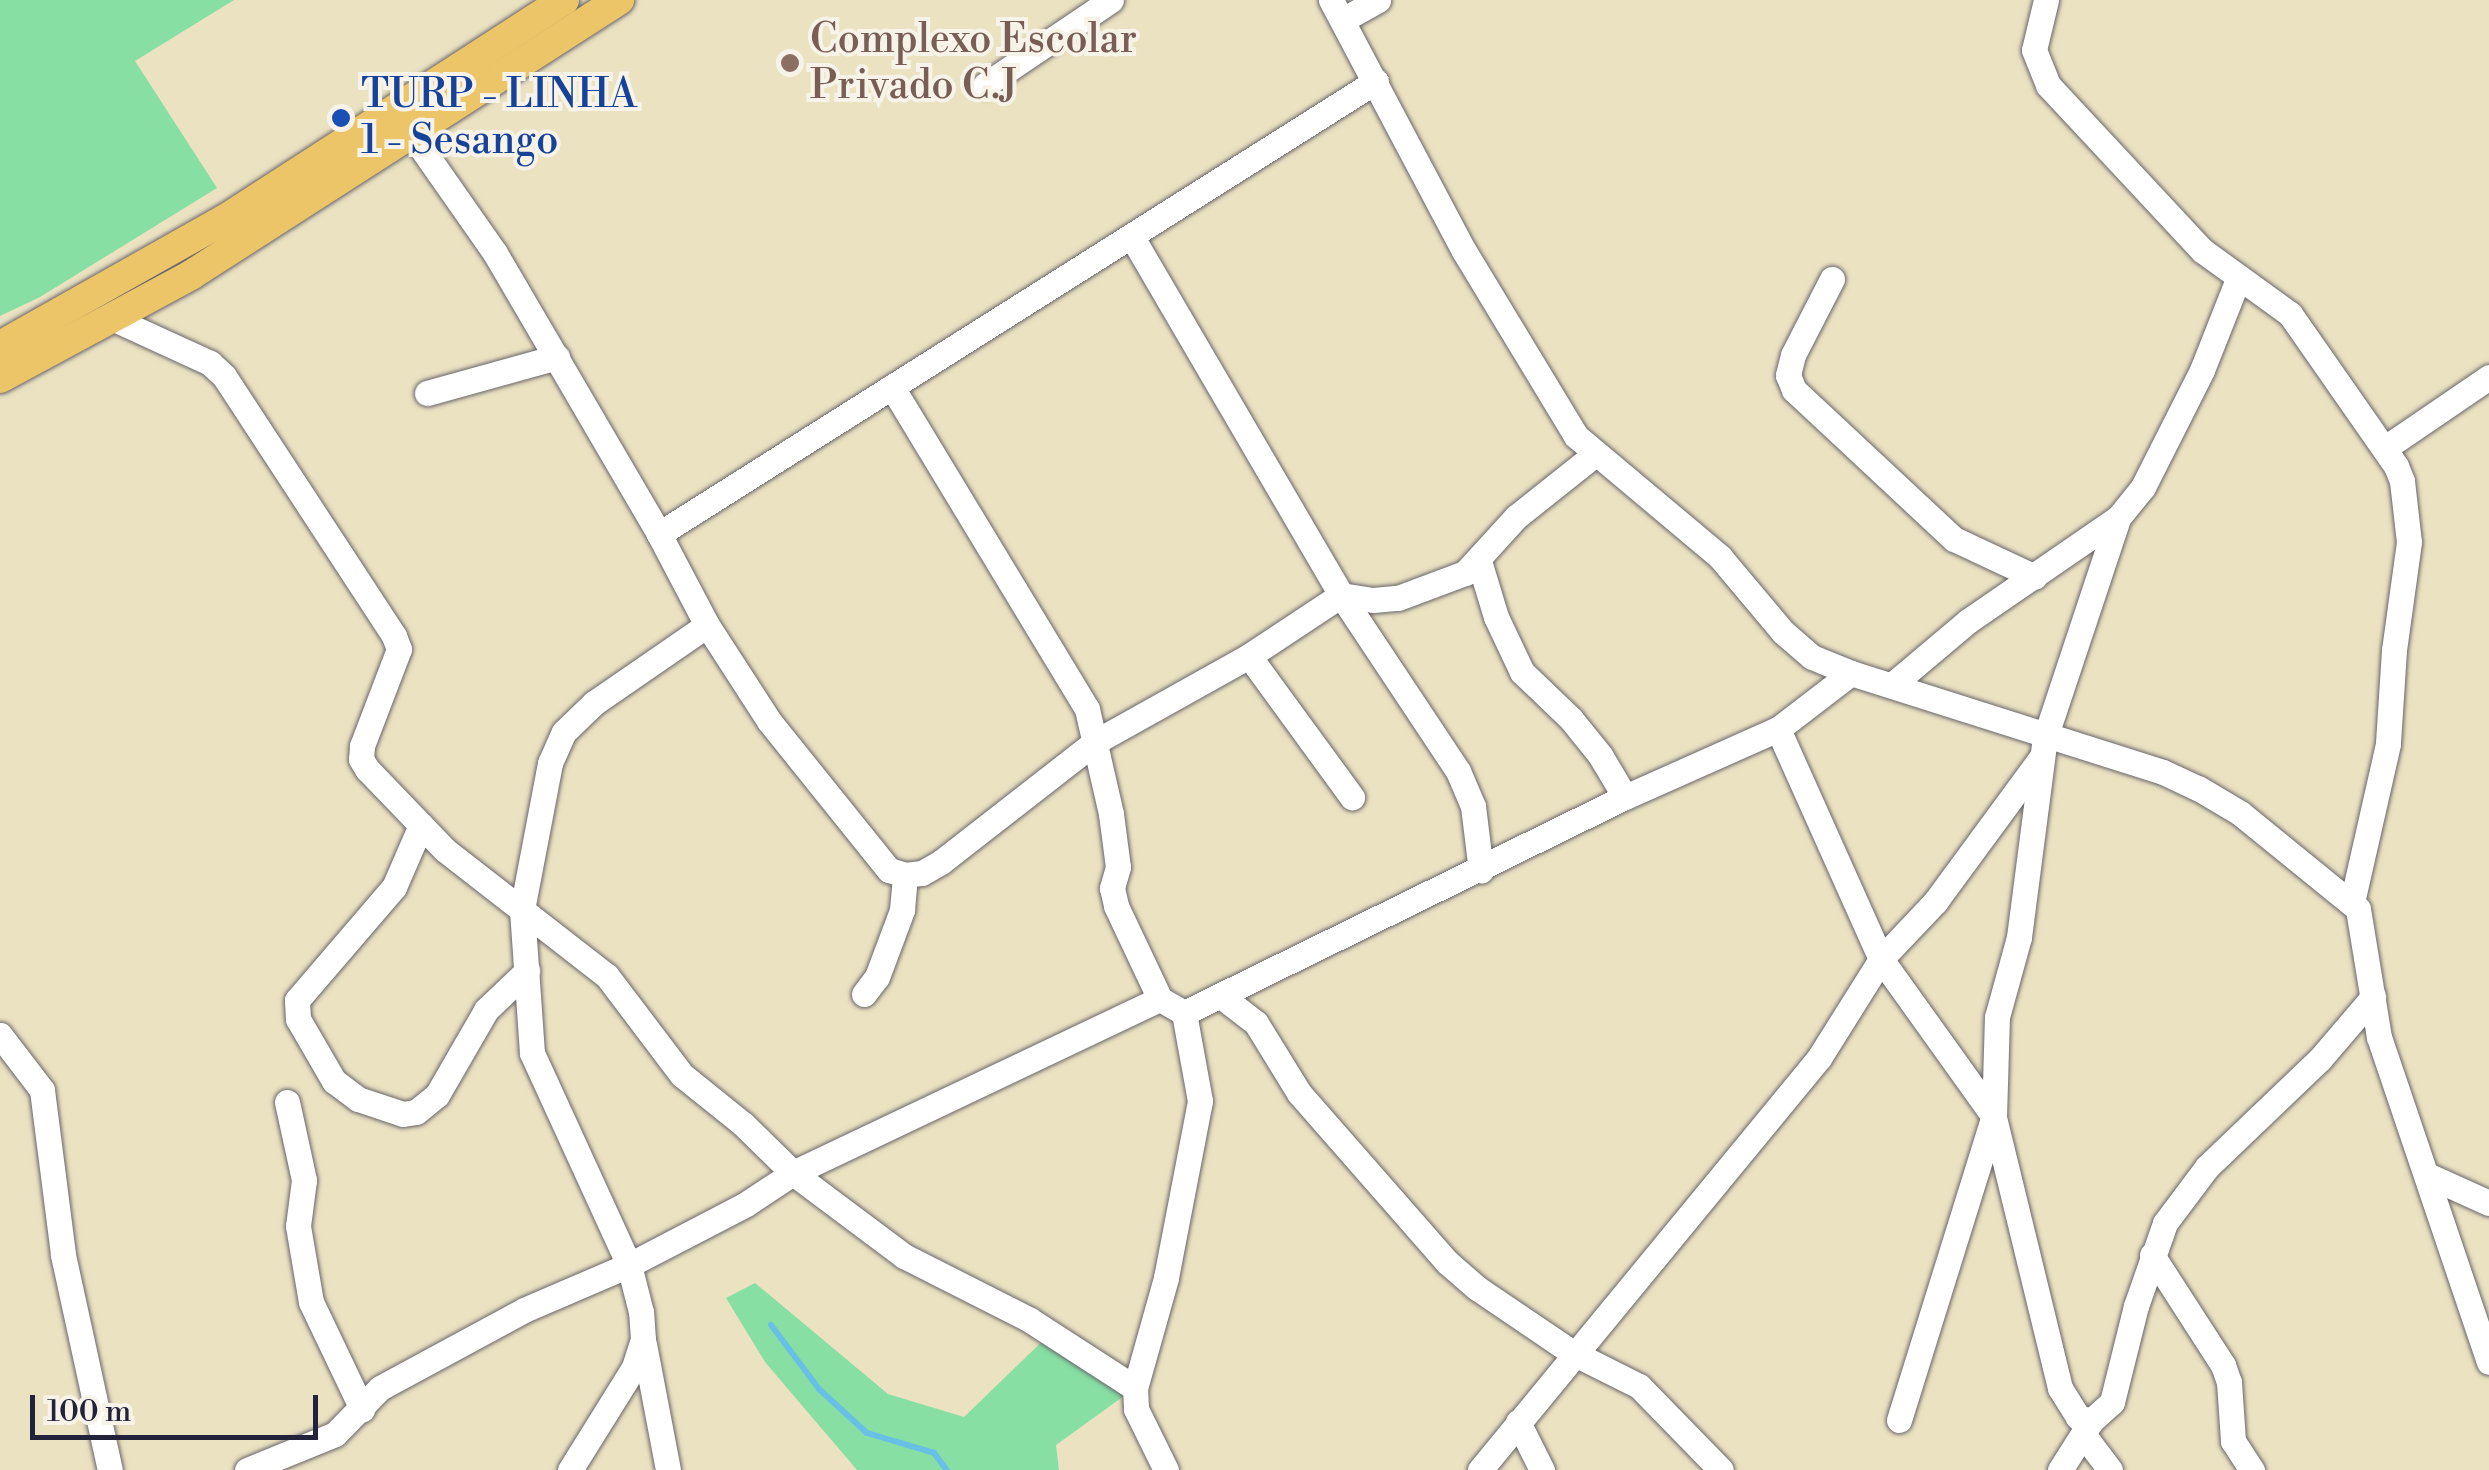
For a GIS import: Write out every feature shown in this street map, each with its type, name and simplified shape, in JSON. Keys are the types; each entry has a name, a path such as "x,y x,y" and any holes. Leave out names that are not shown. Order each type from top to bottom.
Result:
{"main road":[{"path":"0,346 224,220 564,0"},
{"path":"0,378 114,319 264,230 619,0"}],"street":[{"path":"984,85 1111,0"},
{"path":"1378,0 1338,9 1464,251 1576,436 1720,557 1812,657 2044,747 2163,772 2240,813 2352,902 2362,918 2379,1037 2489,1362"},
{"path":"2046,0 2034,50 2048,85 2203,251 2290,314 2385,448 2402,482 2409,542 2394,650 2388,744 2352,902"},
{"path":"659,534 1376,81"},
{"path":"411,134 495,253 659,534 708,626 769,722 888,870 905,875 922,873 942,862 1095,742 1249,656 1341,595 1373,600 1398,598 1465,572 1516,517 1594,455"},
{"path":"1132,237 1341,595 1468,788 1481,871"},
{"path":"1832,279 1793,355 1788,374 1794,390 1954,539 2035,577"},
{"path":"1892,685 1968,622 2118,518 2144,486 2202,370 2238,279"},
{"path":"114,319 210,362 224,376 394,636 399,649 361,759 421,825 607,976 682,1075 744,1124 793,1173 904,1256 1030,1320 1135,1388"},
{"path":"428,393 556,357"},
{"path":"2385,448 2489,376"},
{"path":"892,387 1087,709 1111,814 1118,866 1112,888 1116,906 1160,999 1184,1013 1200,1101 1166,1278 1135,1388 1136,1410 1166,1470"},
{"path":"2110,1470 2060,1388 1994,1116 1997,1017 2019,937 2044,747 2118,518"},
{"path":"1479,561 1496,618 1522,672 1571,720 1600,755 1626,797"},
{"path":"668,1470 643,1340 642,1312 629,1265 536,1065 522,910 550,763 564,732 594,703 708,626"},
{"path":"1249,656 1352,797"},
{"path":"1184,1013 1626,797 1778,730 1851,672"},
{"path":"1778,730 1880,959 1994,1116"},
{"path":"1480,1470 1818,1058 1880,959 1935,902 2044,747"},
{"path":"421,825 394,887 296,1000 298,1019 334,1081 358,1099 403,1114 416,1112 437,1094 486,1010 526,970"},
{"path":"864,994 877,977 902,910 905,875"},
{"path":"1221,996 1256,1023 1299,1093 1447,1262 1477,1288 1573,1354 1639,1386 1721,1470"},
{"path":"2060,1470 2087,1428 2112,1402 2152,1255 2165,1222 2207,1167 2320,1058 2373,997"},
{"path":"247,1470 335,1434 380,1388 524,1310 629,1265 746,1204 793,1173 1160,999"},
{"path":"0,1035 42,1090 63,1255 110,1470"},
{"path":"287,1102 304,1180 298,1226 311,1302 362,1409"},
{"path":"1899,1420 1994,1116"},
{"path":"2426,1175 2489,1203"},
{"path":"2152,1255 2223,1365 2229,1382 2233,1442 2252,1470"},
{"path":"570,1470 634,1367 643,1340"},
{"path":"1518,1422 1542,1470"}],"green space":[{"path":"0,0 234,0 135,61 217,188 40,297 0,316"},
{"path":"755,1283 888,1394 964,1417 1051,1333 1135,1388 1056,1445 1059,1470 857,1470 765,1362 726,1298"}],"waterway":[{"path":"771,1325 819,1389 867,1433 934,1453 947,1470"}],"place":[{"name":"Complexo Escolar Privado C.J","path":"790,63"},
{"name":"TURP - LINHA 1 - Sesango","path":"341,118"}]}
